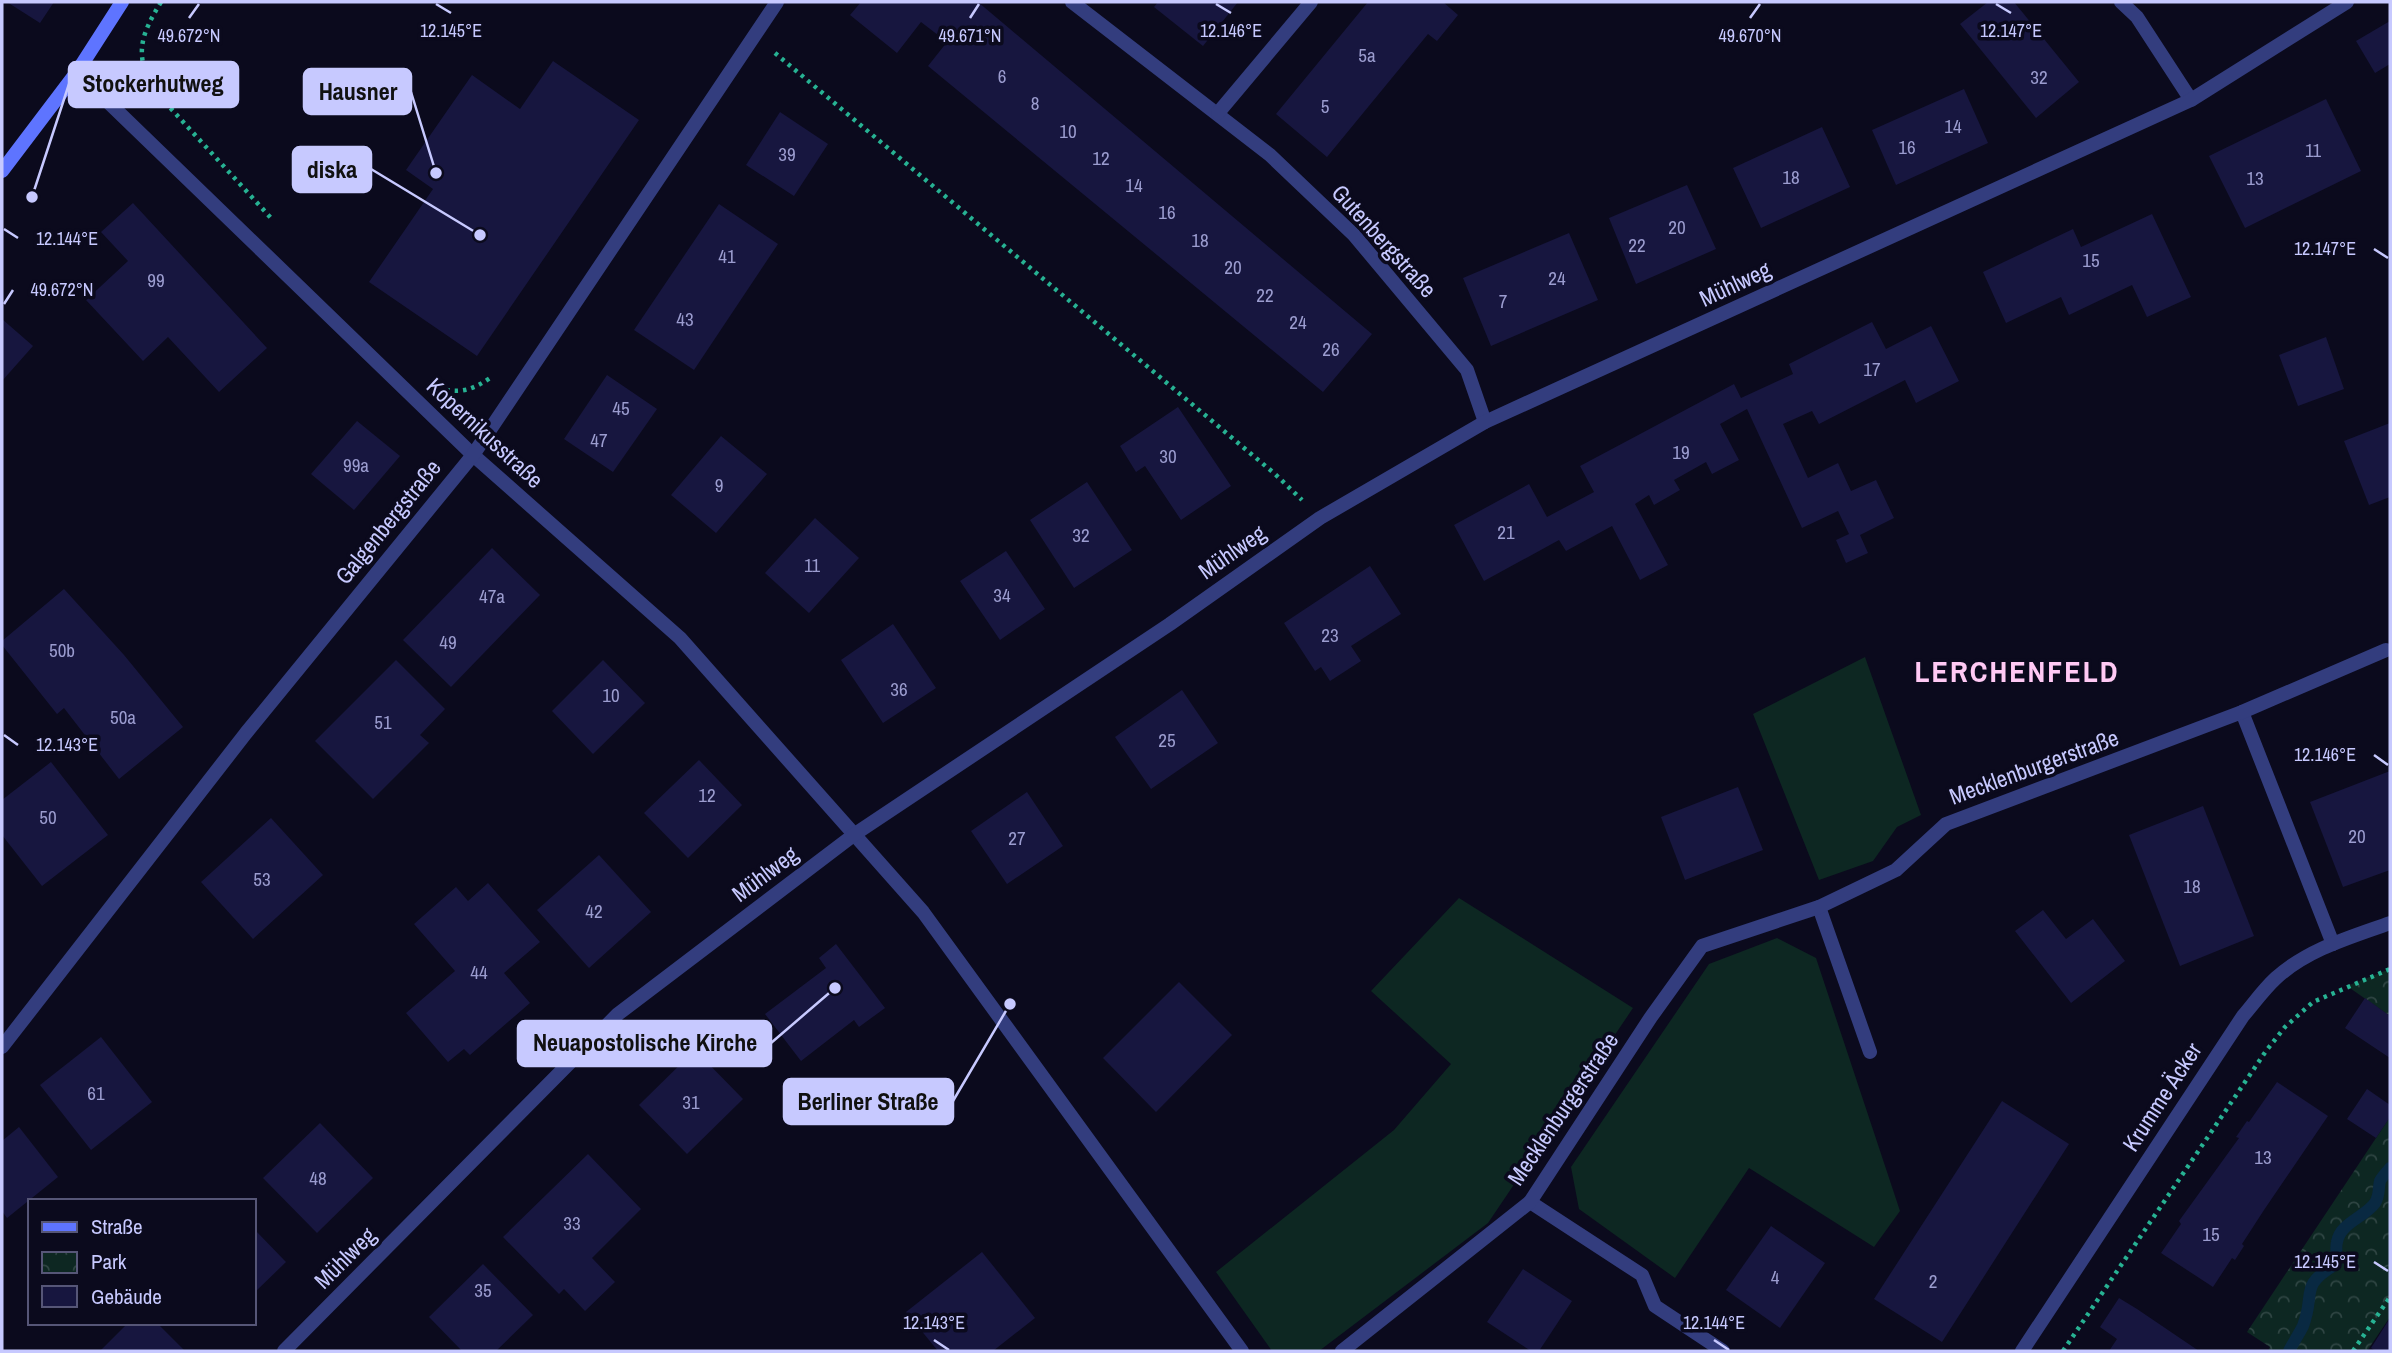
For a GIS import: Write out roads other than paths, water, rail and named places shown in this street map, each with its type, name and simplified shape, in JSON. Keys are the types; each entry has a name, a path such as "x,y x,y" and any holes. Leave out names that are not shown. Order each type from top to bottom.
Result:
{"main road":[{"path":"2,171 77,72 122,2"}],"street":[{"name":"Galgenbergstraße","path":"2,1047 246,733 473,454 777,2"},
{"name":"Gutenbergstraße","path":"1072,2 1270,155 1354,234 1467,370 1485,422"},
{"path":"1218,113 1311,2"},
{"path":"2121,2 2137,17 2191,100"},
{"name":"Mühlweg","path":"284,1351 618,1014 855,834 1170,624 1320,518 1485,422 2191,100 2347,2"},
{"name":"Kopernikusstraße","path":"77,72 473,454 680,638 923,912 1242,1351"},
{"name":"Mecklenburgerstraße","path":"1342,1351 1530,1202 1651,1017 1702,946 1819,907 1896,870 1946,824 2242,712 2386,650"},
{"path":"2242,712 2333,944"},
{"path":"1819,907 1870,1052"},
{"name":"Krumme Äcker","path":"2022,1351 2243,1016 2277,977 2308,955 2390,923"},
{"path":"1530,1202 1642,1275 1655,1306 1723,1351"}],"waterway":[{"path":"2289,1351 2307,1315 2312,1285 2336,1264 2339,1235 2375,1203 2380,1181 2390,1168"}],"place":[{"name":"Hausner","path":"436,173"},
{"name":"Stockerhutweg","path":"32,197"},
{"name":"diska","path":"480,235"},
{"name":"Neuapostolische Kirche","path":"835,988"},
{"name":"Berliner Straße","path":"1010,1004"}],"district":[{"name":"LERCHENFELD","path":"2017,672"}]}
